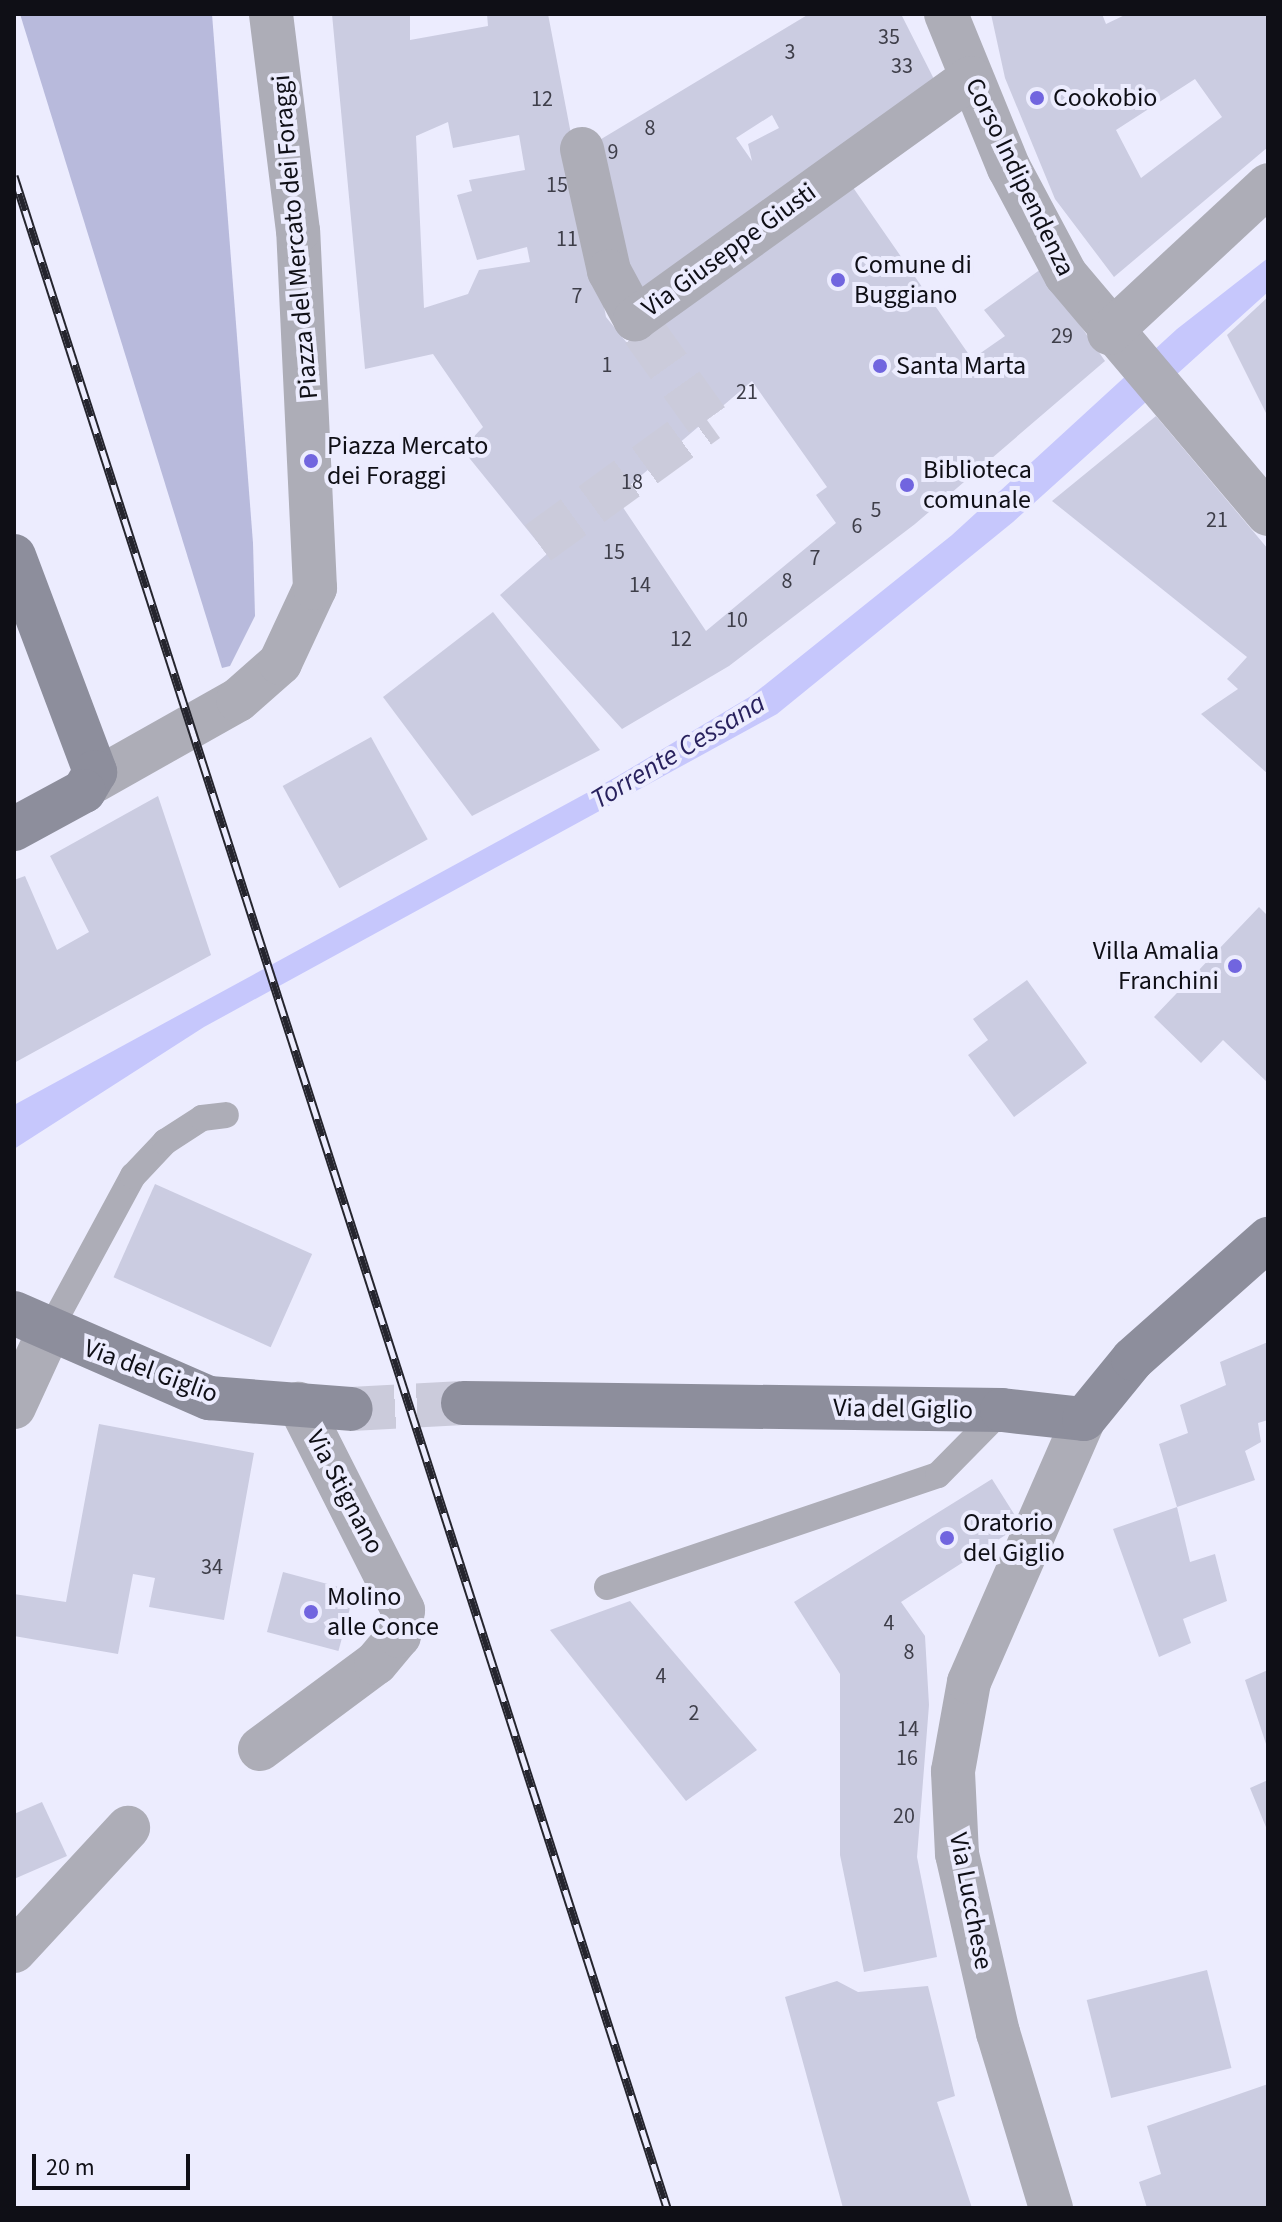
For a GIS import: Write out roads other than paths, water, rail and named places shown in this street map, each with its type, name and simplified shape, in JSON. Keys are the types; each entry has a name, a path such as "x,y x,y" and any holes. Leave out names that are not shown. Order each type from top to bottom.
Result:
{"street":[{"name":"Piazza del Mercato dei Foraggi","path":"94,781 238,700 280,663 315,588 298,231 271,14"},
{"name":"Corso Indipendenza","path":"946,14 970,78 1051,251 1109,333 1268,514"},
{"name":"Via Giuseppe Giusti","path":"582,149 609,271 635,319 970,78"},
{"path":"1109,333 1268,185"},
{"path":"14,556 94,781 14,829"},
{"path":"1084,1419 1133,1359 1268,1239"},
{"path":"14,1407 31,1323"},
{"name":"Via del Giglio","path":"31,1323 209,1398 351,1409"},
{"name":"Via del Giglio","path":"463,1403 1002,1410 1084,1419"},
{"name":"Via Stignano","path":"260,1749 376,1663 399,1636 403,1610 299,1404"},
{"name":"Via Lucchese","path":"1051,2208 998,2033 957,1854 953,1771 969,1682 1051,1480 1084,1419"},
{"path":"14,1951 128,1828"}],"lane":[{"path":"31,1323 133,1176 165,1142 202,1118 226,1115"},
{"path":"607,1587 938,1475 1002,1410"}],"water":[{"name":"Torrente Cessana","path":"1268,258 1268,292 1013,522 777,714 204,1027 14,1149 14,1105 616,777 751,696 952,535 1177,329"}],"tunnel":[{"path":"538,543 707,420 635,319"},
{"path":"351,1409 463,1403"}],"railway":[{"path":"14,176 667,2208"}],"place":[{"name":"Cookobio","path":"1037,98"},
{"name":"Comune di Buggiano","path":"838,280"},
{"name":"Santa Marta","path":"880,366"},
{"name":"Piazza Mercato dei Foraggi","path":"311,461"},
{"name":"Biblioteca comunale","path":"907,485"},
{"name":"Villa Amalia Franchini","path":"1235,966"},
{"name":"Oratorio del Giglio","path":"947,1538"},
{"name":"Molino alle Conce","path":"311,1612"}]}
